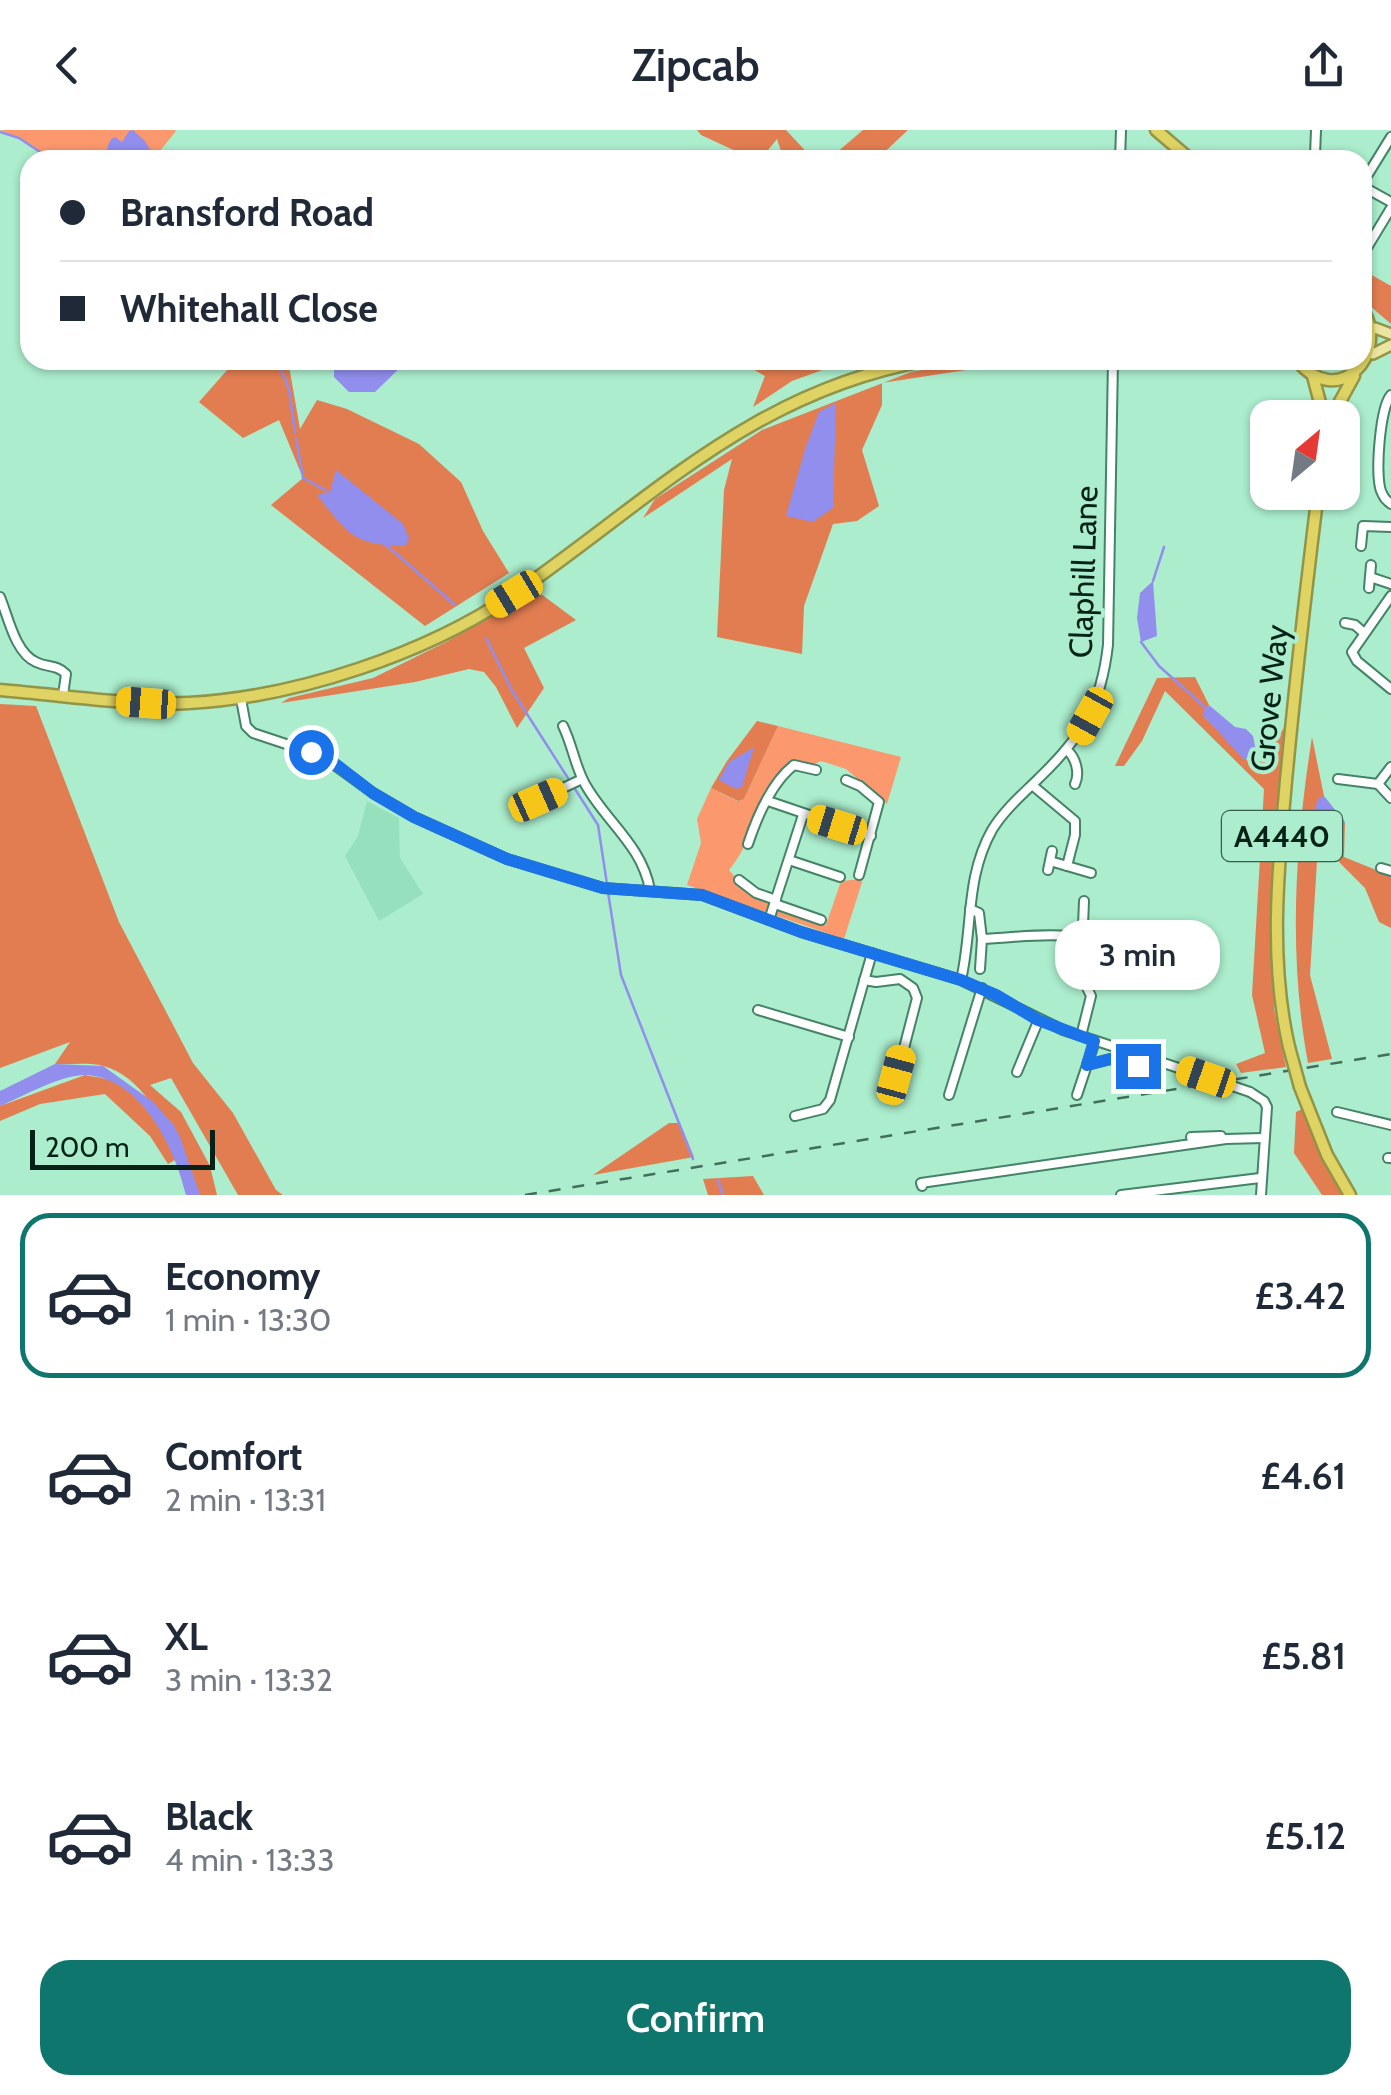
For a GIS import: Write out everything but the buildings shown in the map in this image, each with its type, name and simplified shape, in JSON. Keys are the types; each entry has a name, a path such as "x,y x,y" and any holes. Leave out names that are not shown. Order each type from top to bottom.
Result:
{"highway":[{"path":"1156,130 1179,150"},
{"path":"1372,325 1373,354"},
{"path":"0,690 146,703 240,699 346,672 462,624 514,594 678,471 752,424 839,384 891,370"},
{"path":"1307,370 1322,400"},
{"path":"1339,400 1361,370"},
{"path":"1313,376 1334,381 1354,376"},
{"name":"Grove Way","path":"1316,510 1296,662 1282,830 1278,956 1281,1010 1300,1087 1327,1155 1350,1195"}],"main road":[{"path":"1374,328 1391,334"},
{"path":"1373,354 1391,345"}],"street":[{"path":"1372,168 1391,136"},
{"path":"1372,236 1390,203"},
{"name":"Claphill Lane","path":"961,980 974,871 986,841 1004,814 1067,750 1090,716 1105,674 1113,370"},
{"path":"1390,502 1382,494 1379,476 1384,406 1391,395"},
{"path":"1361,546 1363,526 1391,528"},
{"path":"1369,588 1371,565"},
{"path":"1370,577 1391,584"},
{"path":"0,596 20,648 35,662 58,666 66,674 63,696"},
{"path":"1391,596 1353,654 1387,686 1391,674"},
{"path":"1344,624 1355,625 1364,633"},
{"path":"240,699 246,726 253,733 322,756 373,793 452,836 507,859 618,890 702,895 961,980 1038,1020 1250,1092 1266,1106 1261,1195"},
{"path":"563,726 582,779 638,854 650,890"},
{"path":"1067,750 1073,755 1075,784"},
{"path":"748,844 774,788 794,765 816,770"},
{"path":"1378,784 1391,767"},
{"path":"538,800 582,779"},
{"path":"846,780 879,802 859,875"},
{"path":"1343,783 1378,784 1391,798"},
{"path":"1032,785 1075,820 1067,866"},
{"path":"768,802 871,836"},
{"path":"769,920 803,814"},
{"path":"1052,851 1048,866 1067,866 1091,873"},
{"path":"789,860 840,877"},
{"path":"739,880 756,893 821,920"},
{"path":"1082,1036 1091,996 1081,975 1084,902"},
{"path":"970,909 981,919 980,969"},
{"path":"982,939 1014,940 1030,933 1069,936"},
{"path":"795,1116 810,1109 824,1109 830,1100 872,953"},
{"path":"864,980 900,978 914,988 917,998 896,1075 904,1076"},
{"path":"949,1095 982,988"},
{"path":"758,1010 849,1038"},
{"path":"1017,1072 1038,1020"},
{"path":"1077,1095 1094,1041"},
{"path":"1087,1065 1110,1059 1138,1066"},
{"path":"1337,1112 1391,1125"},
{"path":"1191,1137 1219,1135 1226,1139"},
{"path":"922,1186 1226,1139 1263,1138"},
{"path":"1122,1195 1260,1178"}],"shaded area":[{"path":"0,130 176,131 161,150 37,150"},
{"path":"133,130 150,150 107,150 110,141 115,137 122,142"},
{"path":"697,130 786,130 805,150 781,150 777,139 768,150 733,150"},
{"path":"863,130 908,130 887,150 840,150"},
{"path":"1372,275 1391,286 1391,324 1372,308"},
{"path":"227,370 290,370 300,429 317,400 347,409 419,444 461,482 483,531 509,573 425,626 271,505 303,478 279,420 243,438 199,402"},
{"path":"334,370 398,370 375,392 349,392 334,377"},
{"path":"754,370 822,370 792,381 753,407 765,376"},
{"path":"922,370 967,370 883,383"},
{"path":"882,383 882,405 862,450 879,506 857,521 833,524 804,606 802,654 717,637 724,490 732,459 643,518 655,499 762,430"},
{"path":"836,403 833,508 813,522 786,516 819,412"},
{"path":"336,470 403,524 409,538 406,546 363,540 337,520 317,495 330,492"},
{"path":"1153,581 1157,636 1141,642 1137,618 1140,593"},
{"path":"541,594 576,620 524,648 544,688 517,728 484,672 469,669 415,682 281,703 373,678 519,600"},
{"path":"1195,677 1209,705 1204,716 1255,768 1284,728 1273,963 1274,1009 1286,1067 1241,1073 1236,1064 1265,1053 1252,995 1264,789 1165,691 1142,741 1124,766 1115,766 1157,678"},
{"path":"0,704 36,706 119,922 193,1063 233,1113 276,1190 283,1195 238,1195 171,1078 150,1085 181,1112 210,1166 217,1195 200,1195 162,1120 136,1085 103,1066 55,1064 70,1042 0,1068"},
{"path":"1209,705 1235,727 1246,729 1253,736 1256,751 1244,760 1204,716"},
{"path":"757,721 778,726 744,799 738,801 711,788"},
{"path":"778,726 901,757 887,804 846,769 821,761 812,765 793,761 770,788 729,870 750,895 826,925 841,881 863,879 844,939 687,885 701,843 697,819 711,788 737,801 744,799"},
{"path":"1312,737 1324,796 1313,815 1333,836 1345,822 1344,857 1391,876 1391,928 1379,922 1365,888 1336,859 1317,861 1310,975 1332,1059 1308,1063 1298,982 1296,900 1301,818"},
{"path":"754,747 742,787 736,789 719,780 729,762"},
{"path":"1324,796 1345,822 1342,831 1326,836 1313,815 1318,799"},
{"path":"367,801 399,818 400,858 423,894 379,921 345,856 358,836"},
{"path":"55,1064 103,1066 152,1101 180,1137 200,1195 186,1195 174,1158 154,1120 125,1089 108,1080 78,1075 0,1106 0,1091"},
{"path":"85,1075 113,1081 135,1097 159,1128 175,1160 168,1164 150,1136 105,1094 40,1104 0,1121 0,1106"},
{"path":"1302,1109 1343,1195 1322,1195 1294,1153 1296,1112"},
{"path":"669,1123 680,1123 694,1157 593,1175"},
{"path":"753,1176 764,1195 708,1195 703,1179"}],"waterway":[{"path":"0,132 37,150"},
{"path":"281,370 289,389 295,433"},
{"path":"296,438 303,478 327,491"},
{"path":"385,544 455,605"},
{"path":"1153,581 1164,547"},
{"path":"486,638 511,689 598,825 607,884"},
{"path":"1141,642 1159,666 1206,708 1204,716"},
{"path":"608,892 621,975 693,1159"},
{"path":"718,1180 723,1195"}],"railway":[{"path":"525,1195 1391,1054"}],"route":[{"path":"311,752 414,817 507,859 603,888 702,895 801,932 982,988 1038,1020 1094,1041 1087,1065 1110,1059 1138,1066"}]}
